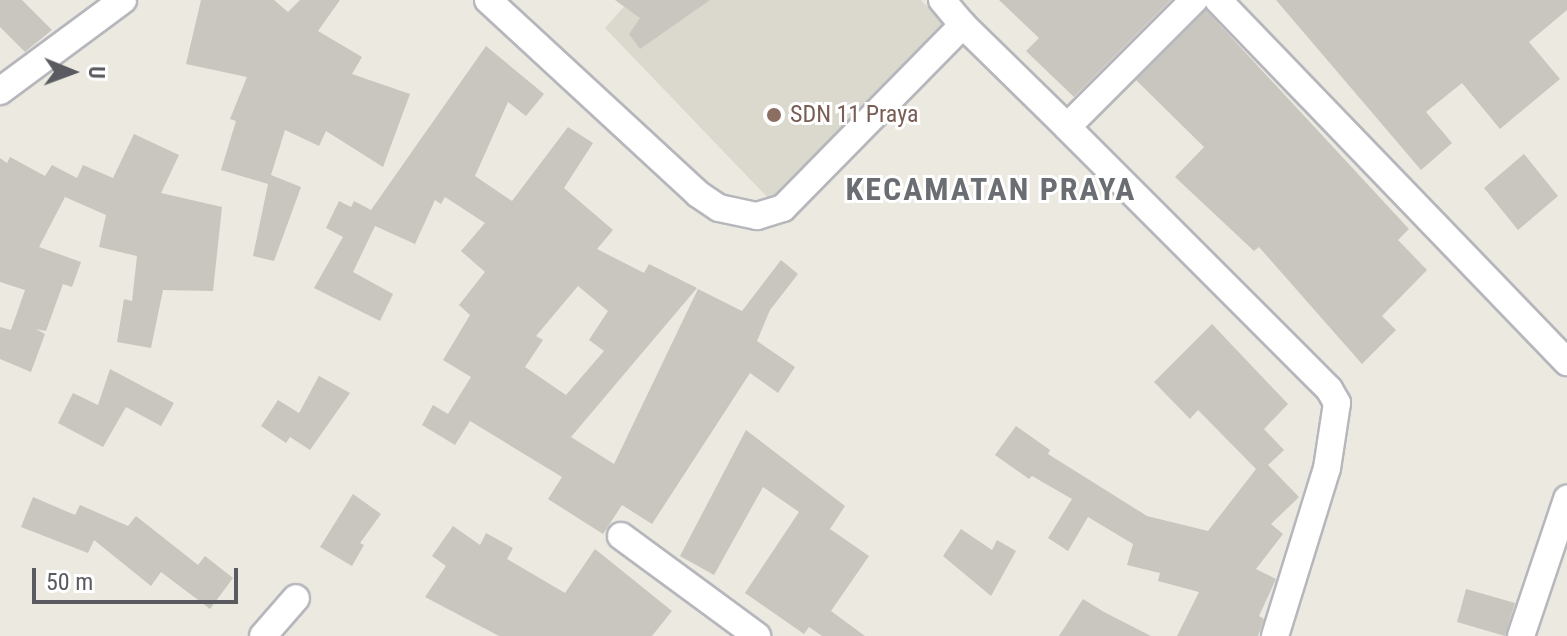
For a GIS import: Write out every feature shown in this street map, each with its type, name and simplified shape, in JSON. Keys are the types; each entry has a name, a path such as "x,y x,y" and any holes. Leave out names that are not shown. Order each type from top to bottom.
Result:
{"street":[{"path":"0,91 123,0"},
{"path":"488,0 698,194 719,208 757,216 783,208 963,25"},
{"path":"942,0 963,25 1329,389 1337,403 1327,468 1275,636"},
{"path":"1067,127 1194,0"},
{"path":"1218,0 1567,362"},
{"path":"1521,636 1567,499"},
{"path":"621,536 757,636"},
{"path":"263,636 296,598"}],"shaded area":[{"name":"SDN 11 Praya","path":"630,0 921,0 949,29 771,201 605,28"}],"building":[{"path":"0,0 22,0 52,30 25,52 0,27"},
{"path":"201,0 274,0 288,12 300,0 340,0 318,31 362,57 352,74 410,94 383,167 326,131 319,146 285,130 271,175 301,187 274,261 253,256 268,184 221,170 236,121 230,119 247,77 186,64"},
{"path":"615,0 710,0 640,49 629,34 640,18"},
{"path":"999,0 1171,0 1074,97 1026,51 1039,38"},
{"path":"1276,0 1567,0 1567,10 1529,42 1560,79 1500,129 1462,83 1426,112 1452,143 1421,170"},
{"path":"1206,10 1409,229 1398,240 1427,270 1382,316 1396,330 1362,364 1259,247 1254,251 1175,177 1204,147 1136,80"},
{"path":"486,46 544,94 526,116 508,102 475,176 512,201 568,127 593,143 564,188 613,230 597,249 644,273 649,264 697,288 571,437 614,464 698,289 742,311 781,260 798,274 770,310 757,341 795,367 778,393 750,373 652,524 622,505 603,534 548,499 562,477 470,421 455,445 422,425 433,405 448,414 471,377 443,360 470,315 459,305 485,272 461,251 485,223 445,197 441,204 435,200 415,244 375,226 353,272 393,294 380,321 314,288 343,237 326,228 339,201 351,207 354,201 371,210","holes":["578,286 608,311 589,340 604,351 566,395 525,367 543,340 536,336"]},
{"path":"134,134 179,155 161,193 222,207 213,291 163,290 151,348 117,342 124,299 132,301 137,256 99,247 106,215 65,197 39,247 81,262 72,287 63,284 46,331 36,329 45,334 31,372 0,359 0,327 11,330 25,290 0,282 0,158 7,163 10,157 45,176 52,165 77,178 83,165 113,178"},
{"path":"1524,154 1558,196 1518,230 1484,188"},
{"path":"1212,324 1288,404 1264,429 1284,450 1268,465 1299,497 1271,524 1283,534 1256,569 1276,579 1259,616 1264,619 1258,636 1177,636 1199,592 1158,581 1160,573 1127,565 1133,544 1088,517 1068,551 1048,538 1072,499 1032,476 1029,479 995,455 1016,426 1050,450 1048,454 1147,516 1208,531 1256,469 1198,410 1190,419 1154,382"},
{"path":"110,369 174,403 161,426 126,407 103,447 58,423 73,393 98,405"},
{"path":"319,376 350,393 310,450 290,437 286,443 261,426 278,400 299,413"},
{"path":"746,430 845,506 830,529 869,556 831,611 865,636 822,636 809,627 804,634 745,593 799,512 763,487 714,575 680,556"},
{"path":"353,494 381,514 360,543 364,545 352,566 320,547"},
{"path":"33,497 75,515 80,505 128,526 136,516 198,565 205,556 233,578 210,609 161,572 151,586 94,540 88,553 21,527"},
{"path":"453,526 480,545 486,533 513,548 507,559 565,593 595,549 672,611 652,636 499,636 425,597 446,566 432,556"},
{"path":"961,529 992,550 997,540 1016,551 991,596 943,556"},
{"path":"1466,589 1515,603 1505,636 1457,622"},
{"path":"1083,599 1104,612 1151,636 1059,636"}],"place":[{"name":"SDN 11 Praya","path":"774,115"}],"district":[{"name":"KECAMATAN PRAYA","path":"991,189"}]}
